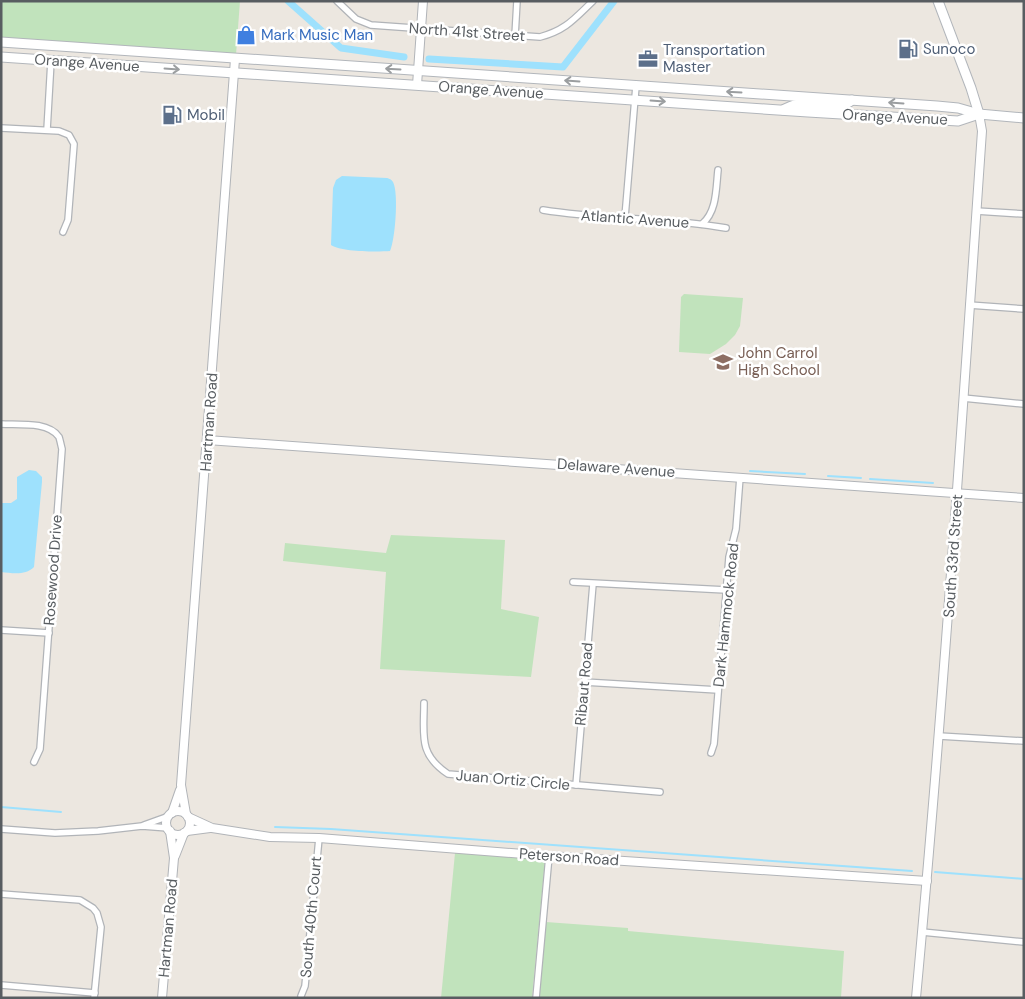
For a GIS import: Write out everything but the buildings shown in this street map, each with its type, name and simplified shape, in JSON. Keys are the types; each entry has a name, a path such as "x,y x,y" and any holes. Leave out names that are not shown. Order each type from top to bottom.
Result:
{"main road":[{"path":"938,1 979,114"},
{"name":"Orange Avenue","path":"1,42 853,100 958,108 979,114 1024,118"},
{"path":"1,46 19,47 25,43"},
{"name":"Orange Avenue","path":"1,57 958,121 979,114"},
{"path":"783,110 797,104 843,106 853,100"}],"street":[{"name":"North 41st Street","path":"337,1 356,19 371,25 540,37 554,33 566,26 593,1"},
{"path":"418,85 423,1"},
{"path":"515,36 517,1"},
{"name":"Hartman Road","path":"187,815 181,785 235,59"},
{"path":"46,130 51,61"},
{"path":"625,217 636,86"},
{"name":"South 33rd Street","path":"916,998 958,493 982,131 979,114"},
{"path":"1,128 59,131 69,135 74,144 68,220 63,232"},
{"path":"702,224 710,215 713,205 718,170"},
{"name":"Atlantic Avenue","path":"543,210 570,215 625,217 726,228"},
{"path":"976,211 1024,214"},
{"path":"969,305 1024,309"},
{"path":"963,398 1024,404"},
{"name":"Rosewood Drive","path":"1,424 42,427 52,430 59,438 62,449 40,749 34,762"},
{"name":"Delaware Avenue","path":"208,440 1024,498"},
{"name":"Dark Hammock Road","path":"711,752 714,744 729,557 736,529 740,477"},
{"path":"573,582 726,590"},
{"name":"Ribaut Road","path":"576,785 593,584"},
{"path":"1,630 49,633"},
{"path":"584,682 718,690"},
{"name":"Juan Ortiz Circle","path":"424,703 424,736 427,754 437,767 448,774 660,792"},
{"path":"939,736 1024,741"},
{"name":"Hartman Road","path":"170,814 181,785"},
{"path":"1,829 55,833 142,826 169,830 177,834 185,832 190,824 187,815 180,811 142,826"},
{"path":"169,830 167,822 170,814"},
{"name":"Peterson Road","path":"187,815 212,828"},
{"name":"Peterson Road","path":"185,832 212,828 270,837 319,838 549,856 927,881"},
{"name":"Hartman Road","path":"162,998 174,858 169,830"},
{"name":"Hartman Road","path":"174,858 185,832"},
{"name":"South 40th Court","path":"301,996 305,986 319,838"},
{"path":"536,998 549,856"},
{"path":"1,894 80,900 93,908 97,913 101,927 94,995 1,986"},
{"path":"922,932 1024,942"}],"green space":[{"path":"1,1 240,1 236,55 1,38"},
{"path":"684,294 743,298 740,326 735,335 726,344 710,354 679,352 681,297"},
{"path":"391,535 505,540 501,609 539,617 531,677 380,669 386,572 283,561 285,543 386,553"},
{"path":"455,853 545,860 532,998 441,998"},
{"path":"546,922 628,928 628,931 844,951 841,998 539,998"}],"water":[{"path":"342,176 387,178 393,182 396,196 396,217 390,251 351,250 331,245 333,188 336,180"},
{"path":"29,470 36,471 42,477 34,567 23,573 1,572 1,503 11,503 17,499 17,477"}],"waterway":[{"path":"288,1 341,48 404,57"},
{"path":"429,59 563,67 614,1"},
{"path":"750,471 805,474"},
{"path":"828,476 861,478"},
{"path":"870,479 933,483"},
{"path":"1,807 61,812"},
{"path":"275,827 331,829 912,871"},
{"path":"935,872 1024,879"}],"place":[{"name":"Mark Music Man","path":"246,35"},
{"name":"Sunoco","path":"908,49"},
{"name":"Transportation Master","path":"648,59"},
{"name":"Mobil","path":"172,115"},
{"name":"John Carrol High School","path":"723,362"}]}
